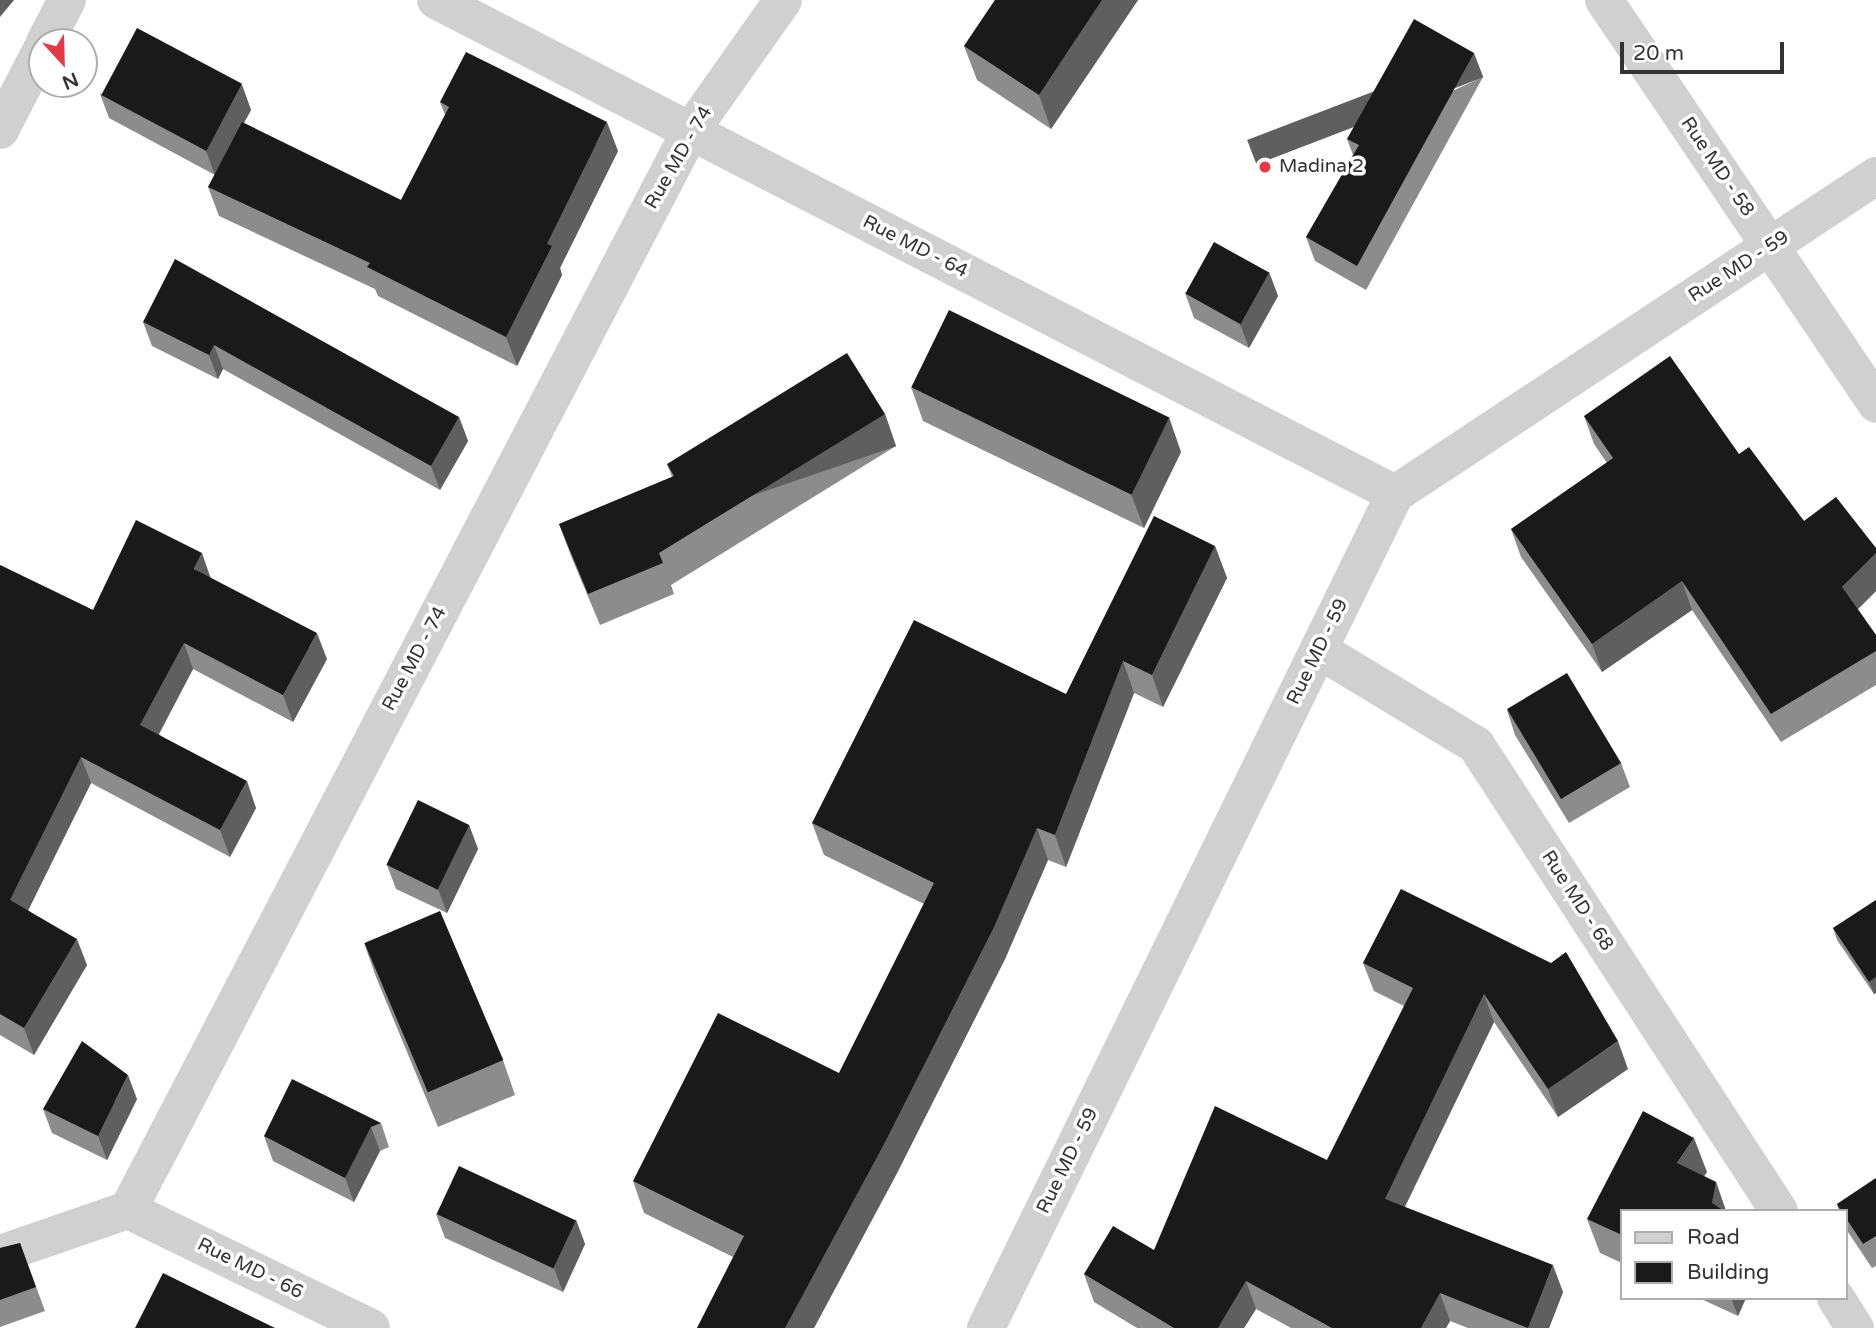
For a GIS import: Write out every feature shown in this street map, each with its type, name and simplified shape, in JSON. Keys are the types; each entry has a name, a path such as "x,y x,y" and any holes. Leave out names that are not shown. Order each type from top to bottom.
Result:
{"street":[{"path":"53,28 67,0"},
{"name":"Rue MD - 64","path":"436,0 1395,494"},
{"name":"Rue MD - 74","path":"128,1210 690,132 783,0"},
{"name":"Rue MD - 58","path":"1604,0 1876,404"},
{"path":"0,130 28,76"},
{"name":"Rue MD - 59","path":"986,1328 1395,494 1876,176"},
{"name":"Rue MD - 68","path":"1319,650 1476,745 1778,1209"},
{"path":"0,1254 128,1210"},
{"name":"Rue MD - 66","path":"128,1210 371,1328"},
{"path":"1837,1300 1855,1328"}],"building":[{"path":"995,0 1102,0 1039,95 964,46"},
{"path":"1414,19 1474,53 1357,266 1306,237 1359,145 1347,139"},
{"path":"137,28 242,84 206,151 101,95"},
{"path":"466,52 607,122 547,244 552,246 506,337 367,267 370,263 208,187 242,122 401,200 449,107 440,102"},
{"path":"1214,242 1269,273 1240,324 1185,294"},
{"path":"175,259 459,417 431,466 214,345 209,355 143,322"},
{"path":"949,310 1169,417 1132,495 911,387"},
{"path":"847,353 885,414 659,553 663,563 588,594 559,524 674,476 667,464"},
{"path":"1670,356 1739,454 1749,447 1804,521 1836,497 1876,548 1876,553 1842,587 1876,635 1876,651 1771,714 1682,581 1592,644 1511,529 1613,458 1584,416"},
{"path":"1154,516 1215,546 1152,675 1123,661 1055,835 1037,828 994,927 884,1144 785,1328 697,1328 744,1236 633,1181 718,1013 839,1073 934,883 812,823 914,620 1066,694"},
{"path":"136,520 202,553 194,569 317,633 283,695 184,643 140,725 247,781 220,830 81,757 10,900 77,939 24,1028 0,1014 0,565 93,610"},
{"path":"1567,673 1621,763 1561,799 1507,709"},
{"path":"418,800 469,825 438,890 386,865"},
{"path":"1401,889 1551,963 1566,952 1618,1041 1548,1089 1484,994 1385,1199 1553,1265 1528,1328 1440,1293 1421,1328 1332,1328 1246,1281 1218,1328 1174,1328 1084,1274 1113,1226 1154,1250 1215,1106 1327,1160 1413,988 1363,963"},
{"path":"1876,900 1876,977 1869,982 1833,928"},
{"path":"440,911 503,1060 428,1092 365,943"},
{"path":"82,1041 128,1075 98,1136 43,1109"},
{"path":"292,1079 381,1123 371,1127 345,1178 264,1136"},
{"path":"1643,1111 1694,1138 1677,1163 1716,1182 1712,1203 1721,1209 1620,1209 1620,1234 1587,1219"},
{"path":"459,1166 576,1221 554,1269 437,1214"},
{"path":"1876,1178 1876,1236 1863,1244 1848,1221 1848,1209 1840,1209 1837,1204"},
{"path":"20,1243 36,1287 0,1300 0,1248"},
{"path":"163,1273 275,1328 135,1328"}],"place":[{"name":"Madina 2","path":"1265,167"}]}
